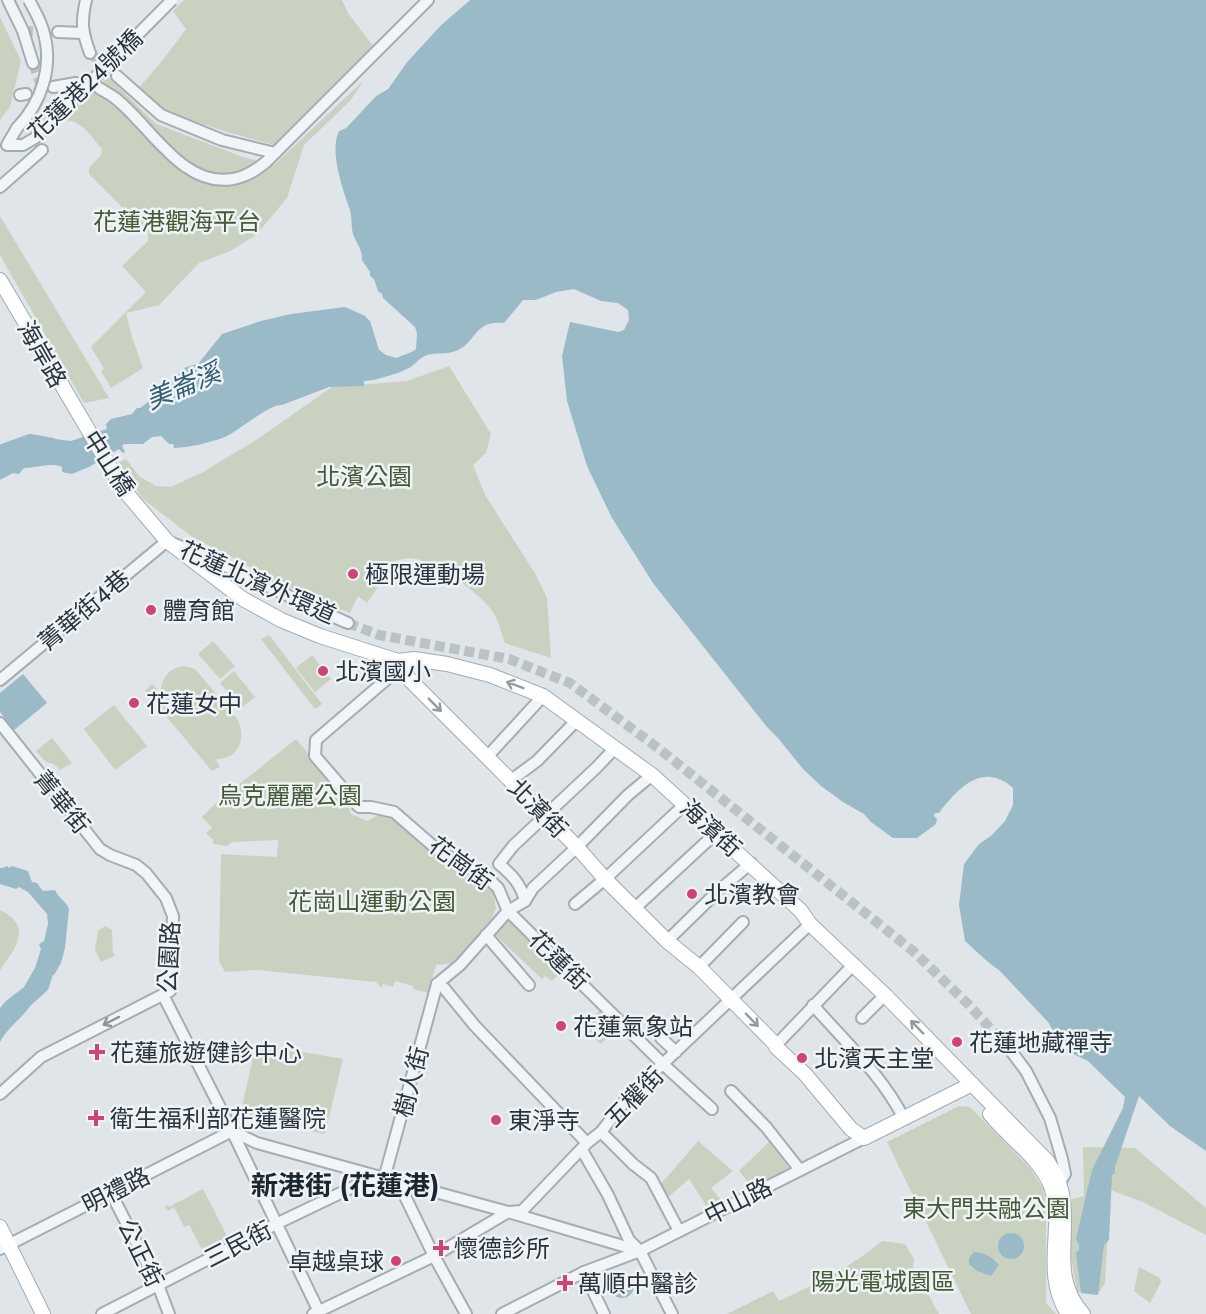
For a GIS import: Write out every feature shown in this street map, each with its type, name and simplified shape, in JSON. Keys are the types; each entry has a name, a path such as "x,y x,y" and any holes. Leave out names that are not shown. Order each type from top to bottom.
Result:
{"main road":[{"name":"海岸路","path":"0,280 67,395"},
{"name":"中山橋","path":"67,395 123,489 167,541"},
{"path":"167,541 243,599 281,620 320,636 398,661"},
{"name":"海濱街","path":"398,661 414,659 447,664 490,675 543,696 652,775 801,911 810,924 885,995 1043,1160"},
{"name":"北濱街","path":"398,661 409,679 578,847 605,879 731,998 776,1047 805,1074 851,1129 864,1138"},
{"name":"海濱街","path":"972,1084 980,1103 1043,1160"},
{"name":"中山路","path":"864,1138 972,1084"},
{"path":"1043,1160 1059,1184 1064,1201 1066,1286 1073,1302 1083,1314"},
{"path":"1043,1160 1054,1206 1056,1289 1068,1314"},
{"path":"0,1227 5,1247 43,1314"}],"street":[{"path":"8,0 23,31 33,63"},
{"name":"花蓮港24號橋","path":"29,0 43,31 47,50 46,69 42,88 34,105 5,147 23,145 35,138 172,0"},
{"path":"86,0 82,17 82,33 90,52"},
{"path":"99,88 116,98 181,164 199,175 217,179 233,179 250,174 266,162 428,0"},
{"path":"58,32 82,33"},
{"path":"117,76 161,115 222,140 275,153"},
{"path":"53,87 76,83"},
{"path":"0,187 42,150"},
{"name":"花蓮北濱外環道","path":"167,541 201,554 273,590 348,622"},
{"name":"菁華街4巷","path":"0,680 167,541"},
{"name":"花崗街","path":"398,661 394,673 316,740 315,756 359,807 394,812 440,852 488,878 498,888 508,911 460,965 437,984"},
{"path":"487,757 543,696"},
{"path":"510,781 537,761 577,720"},
{"name":"菁華街","path":"0,723 100,849 136,865"},
{"path":"525,901 523,889 514,877 499,864 508,851 615,748"},
{"path":"508,911 525,901 533,888 578,847 628,795 652,775"},
{"path":"575,904 684,805"},
{"path":"635,908 716,833"},
{"path":"667,940 751,863"},
{"name":"公園路","path":"136,865 146,873 161,892 173,916 170,991 163,995 232,1131 317,1313"},
{"name":"花蓮街","path":"508,911 664,1065 712,1109"},
{"path":"699,967 743,922"},
{"name":"五權街","path":"317,1313 434,1256 508,1212 522,1211 601,1132 628,1097 810,924"},
{"path":"486,935 530,985"},
{"path":"776,1045 854,964"},
{"path":"437,984 444,988 475,1026 585,1146 629,1240 640,1251 672,1314"},
{"name":"樹人街","path":"379,1178 437,984"},
{"path":"0,1094 41,1057 163,995"},
{"path":"862,1017 885,995"},
{"path":"813,1005 866,1062 896,1102 904,1119"},
{"path":"661,1038 676,1052"},
{"path":"1011,1051 1026,1071 1050,1118 1065,1174 1059,1184"},
{"path":"731,1091 766,1127 800,1170"},
{"path":"1042,1102 1052,1138 1043,1160"},
{"path":"232,1131 256,1143 508,1212 640,1251"},
{"name":"明禮路","path":"5,1247 232,1131"},
{"path":"601,1132 633,1164 651,1178 679,1231"},
{"name":"中山路","path":"502,1314 584,1272 640,1251 864,1138"},
{"name":"三民街","path":"102,1314 276,1224 379,1178"},
{"path":"398,1182 434,1256 466,1314"},
{"name":"公正街","path":"111,1193 158,1285 169,1314"},
{"path":"584,1272 604,1314"}],"green space":[{"path":"184,0 342,0 348,13 373,46 274,145 163,111 138,89 186,29 173,11"},
{"path":"0,17 21,61 10,107 0,120"},
{"name":"花蓮港觀海平台","path":"108,77 156,124 243,157 274,165 364,80 350,101 304,145 287,198 256,235 230,251 199,263 159,305 126,313 143,368 111,388 101,371 104,369 91,347 146,292 122,266 148,241 148,233 89,174 89,168 101,155 102,149 80,125 63,121"},
{"path":"0,216 110,398 84,403 0,255"},
{"name":"北濱公園","path":"449,366 491,434 486,453 473,465 485,495 536,575 547,598 551,658 505,643 493,612 477,594 439,567 413,558 395,561 386,566 378,573 384,578 367,603 358,596 350,613 290,588 191,536 143,499 118,463 126,459 140,477 156,486 171,487 203,472 256,440 332,387 407,381"},
{"path":"269,635 322,704 315,709 261,639"},
{"path":"213,641 235,666 220,679 198,654"},
{"path":"312,655 331,679 315,692 296,668"},
{"path":"184,666 195,669 238,720 240,727 239,747 230,756 216,759 220,767 212,771 145,691 152,684 160,692 167,674"},
{"path":"234,671 255,697 241,708 220,683"},
{"path":"114,705 147,746 115,770 84,729"},
{"path":"52,738 72,763 60,770 54,764 46,762 36,751"},
{"name":"花崗山運動公園","path":"296,739 346,799 351,814 367,821 380,814 399,820 456,867 486,884 493,893 496,908 492,918 454,963 436,965 428,993 395,981 393,987 383,984 381,988 376,982 257,970 225,972 219,961 221,854 277,857 278,840 232,842 227,846 213,844 213,840 206,833 212,828 202,817 217,802"},
{"path":"0,910 10,916 19,930 16,946 0,970"},
{"path":"509,916 564,969 552,981 545,976 542,979 493,933"},
{"path":"105,926 112,930 115,956 101,962 95,950 98,931"},
{"path":"600,1010 618,1026 601,1044 583,1028"},
{"path":"256,1044 343,1059 325,1134 240,1116"},
{"name":"東大門共融公園","path":"959,1106 970,1107 1030,1168 1042,1187 1046,1202 1046,1303 1056,1314 971,1314 887,1142"},
{"path":"698,1141 733,1171 711,1188 722,1201 709,1210 689,1179 667,1198 660,1185"},
{"path":"769,1142 791,1171 752,1187 739,1171"},
{"path":"1083,1147 1135,1148 1206,1208 1206,1235 1143,1202 1110,1190 1105,1283 1098,1294 1077,1292 1071,1257 1070,1200 1084,1196"},
{"path":"203,1189 230,1242 205,1255 189,1225 184,1227 174,1207 168,1211 165,1206 169,1207"},
{"name":"陽光電城園區","path":"882,1241 905,1244 914,1259 913,1267 939,1314 727,1314 773,1291 779,1301 846,1267"},
{"path":"1139,1267 1160,1278 1161,1282 1150,1303 1134,1291"}],"water":[{"path":"470,0 1206,0 1206,1151 1170,1126 1139,1096 1115,1173 1112,1175 1109,1240 1104,1245 1098,1295 1081,1293 1076,1253 1079,1245 1076,1239 1092,1170 1123,1108 1125,1097 1088,1061 1065,1050 1048,1022 1000,971 965,941 959,905 964,864 979,844 991,836 1005,821 1013,805 1013,788 1002,780 981,777 963,787 939,813 935,813 936,824 917,838 893,838 864,814 821,786 803,769 767,727 653,583 612,518 587,466 567,401 562,356 570,322 618,332 624,330 629,320 628,310 618,303 601,301 574,289 556,292 536,300 523,300 504,323 494,323 481,328 458,350 427,355 403,371 364,381 364,386 329,387 270,408 225,437 193,446 174,448 173,444 169,444 161,436 152,437 143,444 124,444 122,446 125,452 119,449 89,467 72,474 62,472 62,467 49,465 24,468 19,474 13,473 0,480 0,453 12,446 47,438 71,441 107,429 106,424 111,419 132,414 137,408 166,389 169,383 186,367 198,364 222,334 261,321 291,314 345,307 365,316 370,321 379,350 386,355 397,358 416,349 415,327 383,298 362,260 353,234 350,210 338,170 336,139 339,131 346,128 376,96 388,89 407,62 441,25"},
{"path":"23,674 47,703 14,730 0,712 0,693"},
{"path":"7,866 28,871 32,882 37,883 43,891 55,890 69,909 61,963 54,975 48,976 50,981 45,986 37,988 27,1011 0,1042 0,1008 24,987 35,968 41,949 39,944 44,941 48,924 47,914 28,892 19,887 16,889 0,884 0,868"},
{"path":"1011,1233 1021,1236 1024,1246 1021,1256 1011,1259 1001,1256 998,1246 1001,1236"},
{"path":"974,1252 988,1255 999,1265 991,1276 977,1271 969,1264 969,1258"},
{"path":"622,1274 627,1275 633,1281 633,1291 627,1297 622,1298 617,1297 611,1291 610,1286 611,1281 617,1275"}],"pier":[{"path":"465,0 470,0 441,25 407,62 388,89 376,96 346,128 334,133 344,126 374,94 386,86 405,60 438,23"}],"waterway":[{"name":"美崙溪","path":"0,452 30,441 52,445"},
{"name":"美崙溪","path":"0,1023 42,986 47,970"}],"tunnel":[{"path":"23,31 58,32"},
{"path":"90,53 117,76"},
{"path":"33,63 42,89 44,89"},
{"path":"348,623 379,635 509,659 570,683 658,748 913,951 968,1004 1011,1051"}],"place":[{"name":"極限運動場","path":"353,574"},
{"name":"體育館","path":"151,610"},
{"name":"北濱國小","path":"323,671"},
{"name":"花蓮女中","path":"134,703"},
{"name":"北濱教會","path":"692,894"},
{"name":"花蓮氣象站","path":"561,1026"},
{"name":"花蓮地藏禪寺","path":"957,1042"},
{"name":"花蓮旅遊健診中心","path":"97,1052"},
{"name":"北濱天主堂","path":"802,1058"},
{"name":"衛生福利部花蓮醫院","path":"96,1118"},
{"name":"東淨寺","path":"496,1120"},
{"name":"懷德診所","path":"441,1248"},
{"name":"卓越桌球","path":"396,1261"},
{"name":"萬順中醫診","path":"565,1283"}],"district":[{"name":"新港街 (花蓮港)","path":"345,1185"}],"park label":[{"name":"烏克麗麗公園","path":"290,795"}]}
